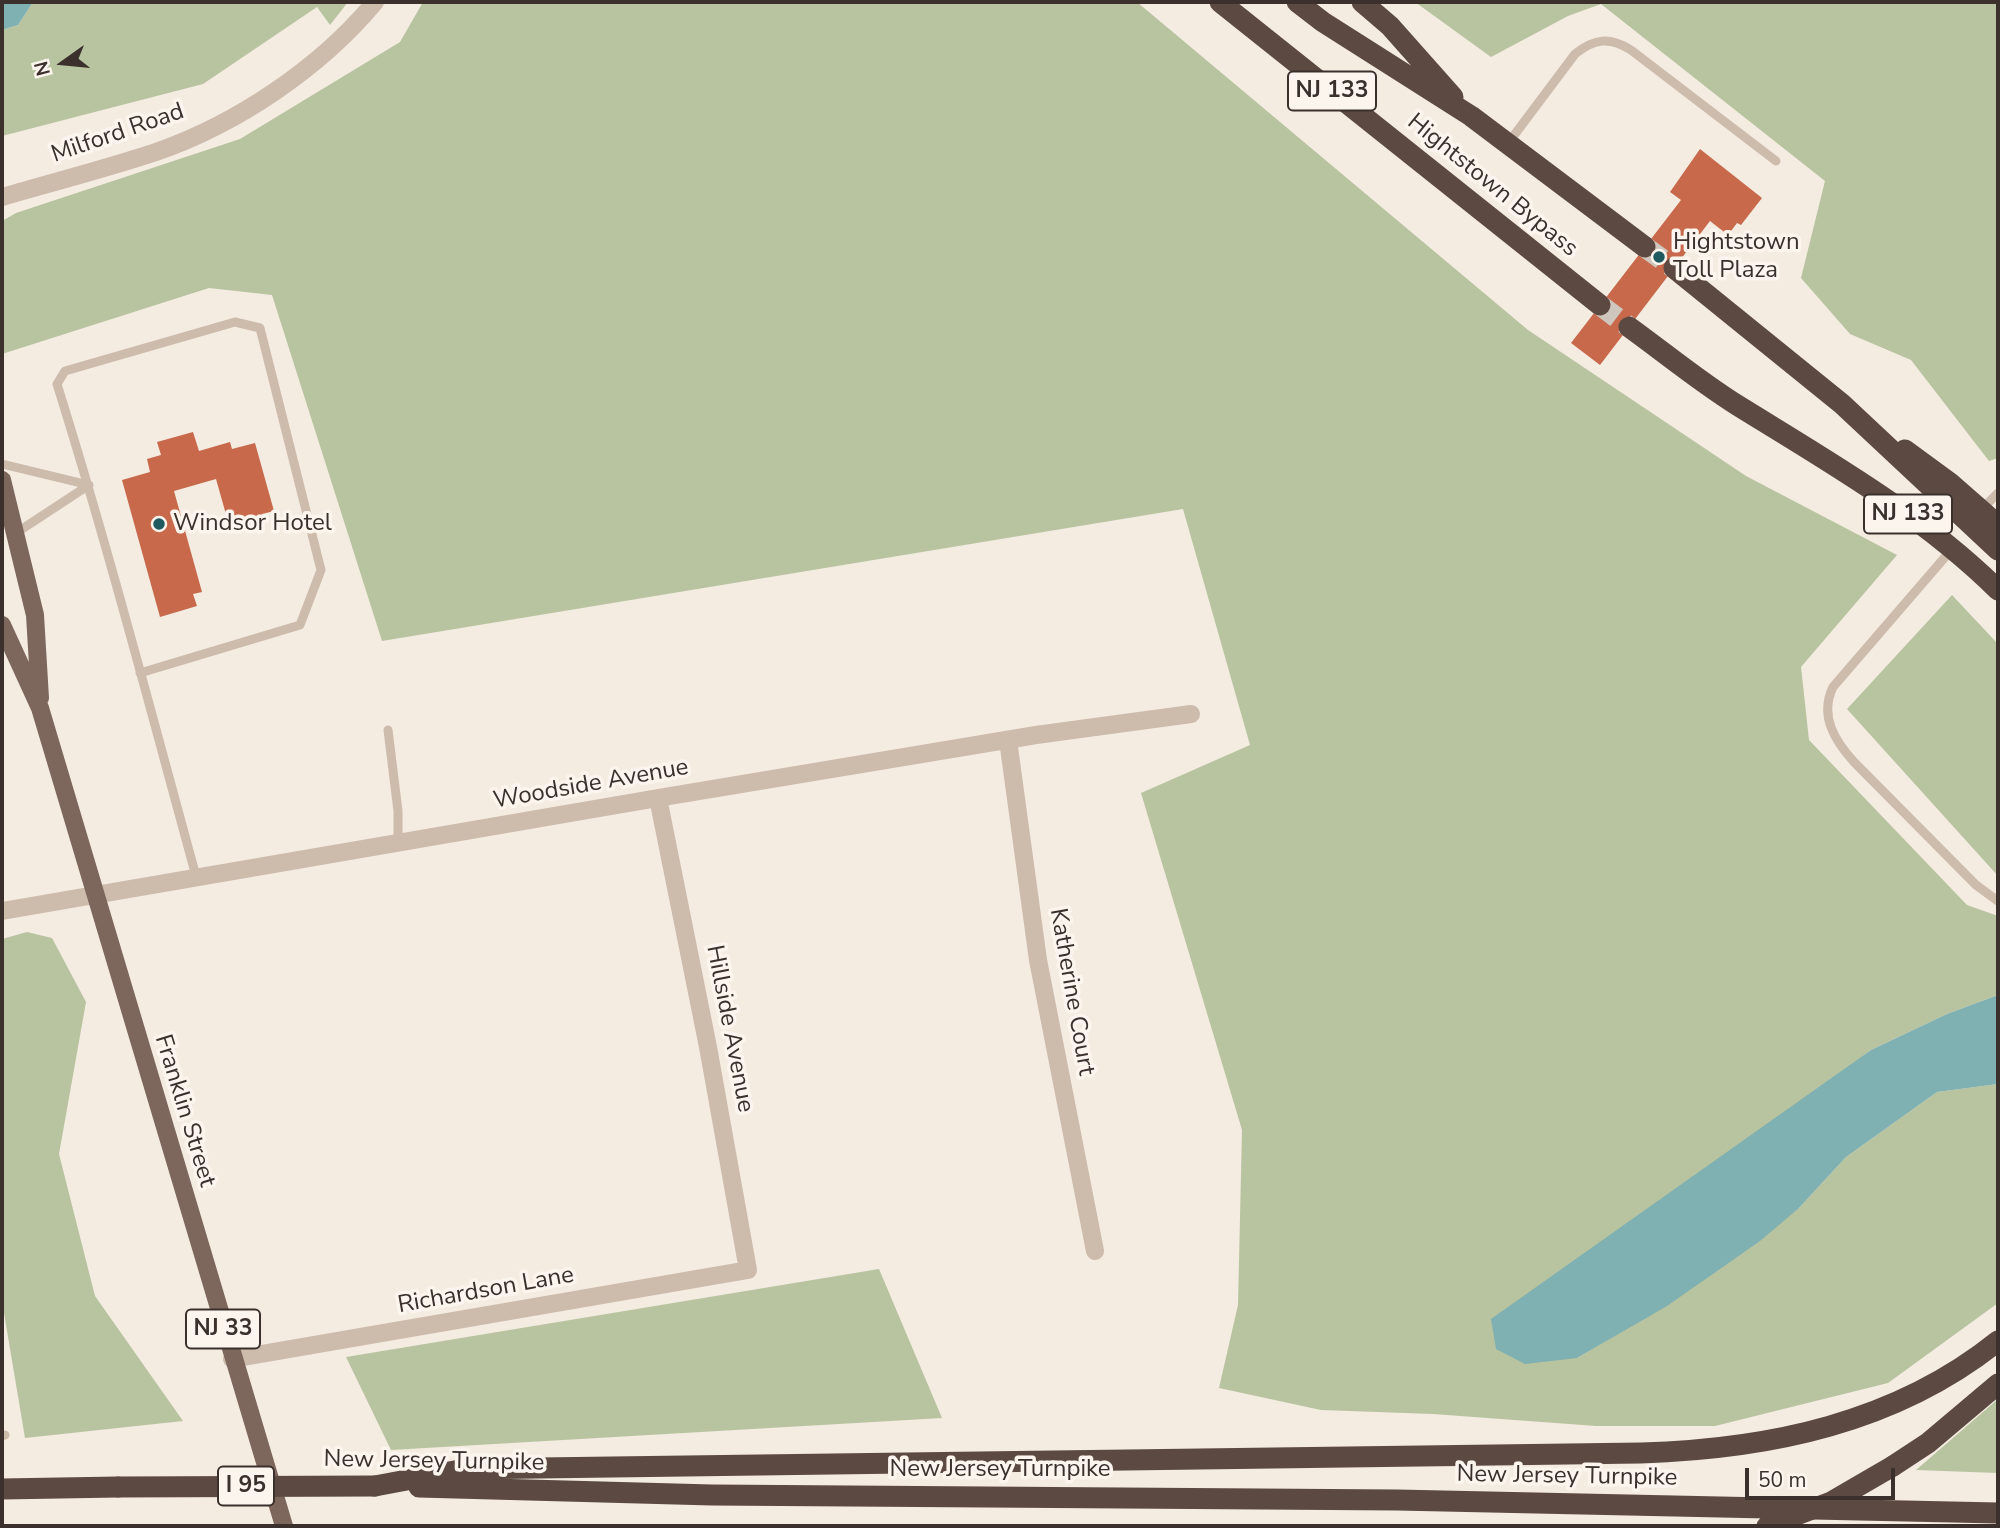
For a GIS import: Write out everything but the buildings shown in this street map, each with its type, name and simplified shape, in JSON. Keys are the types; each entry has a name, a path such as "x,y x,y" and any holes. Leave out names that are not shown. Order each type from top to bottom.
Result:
{"highway":[{"name":"Hightstown Bypass","path":"1220,2 1600,305"},
{"name":"Hightstown Bypass","path":"1297,2 1323,22 1471,116 1644,247"},
{"path":"1362,2 1390,26 1471,116"},
{"path":"1674,268 1842,404 1950,483 1998,525"},
{"name":"NJ 133","path":"1629,327 1735,404 1877,491 1953,548 1998,590"},
{"path":"1842,404 1998,550"},
{"path":"375,1486 465,1469 1615,1453 1721,1449 1792,1438 1861,1416 1927,1387 1998,1341"},
{"path":"1767,1526 1831,1502 1893,1466 1960,1418 1998,1384"},
{"name":"New Jersey Turnpike","path":"2,1489 375,1486 712,1495 1411,1501 1998,1513"}],"main road":[{"name":"NJ 33","path":"2,480 36,615 40,708"},
{"name":"NJ 33","path":"2,625 40,708"},
{"name":"Franklin Street","path":"40,708 284,1526"}],"street":[{"name":"Milford Road","path":"2,197 158,151 213,126 300,72 375,2"},
{"name":"Woodside Avenue","path":"2,911 93,893 1008,740 1191,714"},
{"name":"Katherine Court","path":"1008,740 1038,960 1095,1251"},
{"name":"Hillside Avenue","path":"658,798 708,1047 748,1270"},
{"name":"Richardson Lane","path":"232,1359 748,1270"}],"lane":[{"path":"1507,144 1575,54 1589,44 1604,40 1631,50 1776,160"},
{"path":"140,673 300,625 321,570 260,328 235,323 65,371 57,384 89,485 140,673 196,876"},
{"path":"2,464 89,485"},
{"path":"16,533 89,485"},
{"path":"1981,510 1998,493"},
{"path":"1953,548 1833,687 1827,707 1828,717 1837,741 1854,762 1976,885 1998,901"},
{"path":"388,730 398,811 398,843"}],"green space":[{"path":"33,2 348,2 330,25 317,7 203,84 2,136 2,30 18,25"},
{"path":"423,2 1137,2 1528,330 1746,476 1897,555 1801,667 1809,740 1967,905 1998,916 1998,995 1947,1014 1871,1050 1821,1087 1577,1358 1621,1332 1799,1208 1846,1157 1937,1092 1998,1084 1998,1303 1888,1383 1715,1426 1596,1426 1433,1414 1321,1410 1219,1388 1238,1305 1242,1130 1141,793 1250,745 1183,509 382,641 272,295 209,288 2,354 2,221 16,213 240,139 400,42"},
{"path":"1415,2 1998,2 1998,458 1989,461 1911,360 1850,334 1801,278 1825,181 1601,4 1568,16 1491,57"},
{"path":"1952,595 1998,644 1998,876 1847,709"},
{"path":"27,932 52,938 86,1002 59,1154 95,1296 183,1421 25,1438 2,1301 2,939"},
{"path":"879,1269 942,1418 391,1450 346,1357"},
{"path":"1998,1399 1998,1473 1916,1470"}],"water":[{"path":"2,2 33,2 18,25 2,30"},
{"path":"1998,995 1998,1084 1937,1092 1846,1157 1799,1208 1760,1241 1667,1306 1577,1358 1525,1364 1496,1349 1491,1319 1871,1050 1947,1014"}],"tunnel":[{"path":"1645,247 1674,268"},
{"path":"1600,305 1629,327"}],"place":[{"name":"Hightstown Toll Plaza","path":"1659,257"},
{"name":"Windsor Hotel","path":"159,524"}]}
